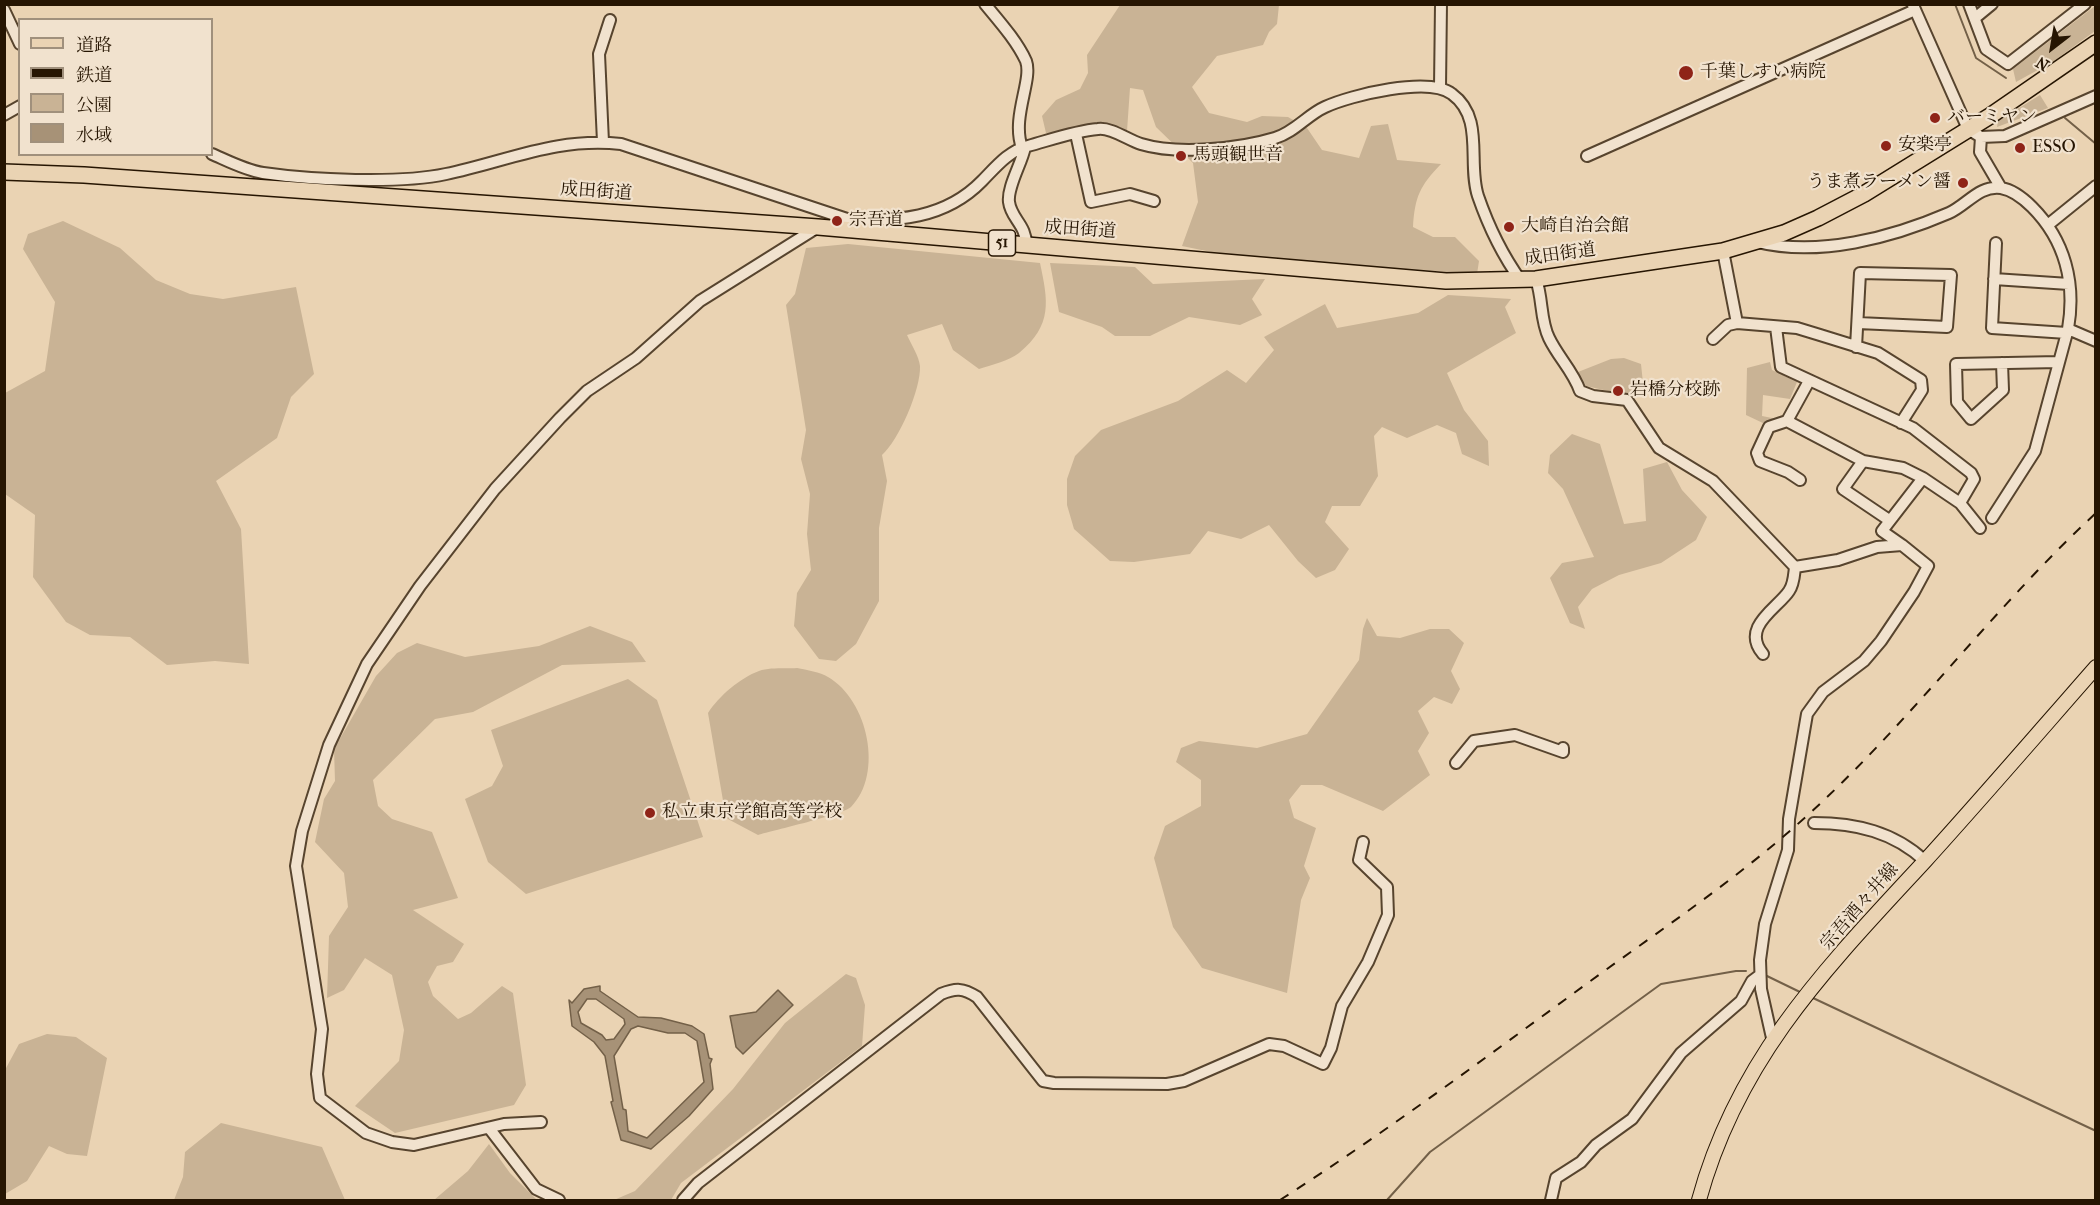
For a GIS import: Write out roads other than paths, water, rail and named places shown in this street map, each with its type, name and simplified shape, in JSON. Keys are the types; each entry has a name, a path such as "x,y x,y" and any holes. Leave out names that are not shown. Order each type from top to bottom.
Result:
{"highway":[{"name":"成田街道","path":"4,172 95,176 818,227 843,224 1026,246 1446,281 1521,281 1723,251 1757,242 1818,218 1864,194 1968,129 2096,44"}],"main road":[{"name":"宗吾酒々井線","path":"1699,1200 1718,1138 1772,1038 1805,995 2096,667"}],"street":[{"path":"985,4 1001,22 1026,63 1027,78 1018,116 1018,138 1023,147 1022,162 1011,188 1009,203 1027,233 1026,246"},
{"path":"1440,87 1441,4"},
{"path":"1970,4 1986,48 2008,64 2085,4"},
{"path":"1974,18 1992,4"},
{"path":"1587,156 1914,7 1968,129 1981,137 2005,136 2096,96"},
{"path":"4,9 18,40"},
{"path":"603,142 599,54 610,20"},
{"path":"213,154 263,173 322,178 399,179 444,175 574,142 603,142 621,144 843,224 883,221 950,207 981,182 995,165 1023,147 1100,128 1141,144 1176,150 1239,144 1276,138 1296,128 1324,107 1377,92 1423,85 1440,87 1452,94 1466,111 1474,139 1473,172 1477,195 1505,257 1521,281"},
{"path":"4,115 18,107"},
{"path":"1076,134 1091,202 1130,194 1154,201"},
{"path":"1981,137 1980,152 2001,188 2026,201 2049,224 2060,243 2072,308 2035,451 1992,518"},
{"path":"2049,224 2096,186"},
{"path":"1757,242 1784,248 1855,244 1951,213 1982,191 2001,188"},
{"path":"541,1122 489,1128 429,1144 414,1145 392,1142 353,1126 320,1098 317,1074 322,1029 296,866 302,831 329,745 367,664 420,586 495,489 587,392 636,358 700,301 818,227"},
{"path":"1996,243 1992,328 2067,331 2096,341"},
{"path":"1723,251 1737,322"},
{"path":"1857,347 1860,273 1951,276 1947,327 1858,323"},
{"path":"1536,279 1542,297 1543,323 1550,339 1574,374 1580,391 1593,396 1627,400 1659,448 1713,481 1795,567"},
{"path":"1994,279 2069,284"},
{"path":"1713,339 1728,326 1737,322 1797,328 1878,353 1921,380 1922,390 1901,423"},
{"path":"1776,327 1781,367 1927,436 1971,473 1974,478 1972,484 1960,503"},
{"path":"2002,363 2002,390 1971,419 1957,402 1956,363 2059,362"},
{"path":"1800,480 1788,471 1761,461 1757,453 1769,427 1786,421 1809,381"},
{"path":"1786,421 1863,461 1903,468 1923,478 1960,503 1980,528"},
{"path":"1863,461 1843,489 1889,520"},
{"path":"1772,1038 1760,975 1765,924 1788,850 1789,819 1807,714 1824,692 1864,661 1881,641 1914,592 1928,566 1882,531 1923,478"},
{"path":"1795,567 1838,560 1877,547 1902,545"},
{"path":"1764,654 1758,648 1757,636 1762,617 1790,590 1795,567"},
{"path":"1456,763 1474,741 1515,735 1563,752 1563,748"},
{"path":"1814,823 1852,825 1884,833 1925,861"},
{"path":"683,1200 698,1183 717,1168 941,994 954,989 965,989 977,997 1043,1081 1167,1084 1184,1081 1269,1044 1284,1046 1323,1064 1342,1006 1368,962 1388,915 1387,887 1359,860 1363,842"},
{"path":"1551,1200 1556,1178 1581,1162 1596,1145 1632,1119 1682,1053 1741,1001 1752,981 1760,975"},
{"path":"489,1128 536,1189 559,1200"}],"water":[{"path":"600,986 600,991 638,1017 661,1018 692,1026 704,1034 709,1058 712,1059 710,1064 713,1089 689,1116 651,1149 621,1140 611,1102 613,1101 605,1056 594,1042 572,1026 569,1000 572,1003 584,989","holes":["587,999 596,999 624,1019 625,1024 614,1039 606,1040 602,1035 581,1023 578,1012","638,1026 668,1033 685,1033 697,1041 704,1082 647,1138 628,1131 626,1110 623,1109 614,1056 631,1029"]},
{"path":"778,990 793,1005 743,1054 736,1047 730,1016 756,1012"}],"waterway":[{"path":"1955,4 1976,58 2006,78"},
{"path":"2065,118 2096,144"},
{"path":"1387,1200 1430,1152 1661,984 1746,971"},
{"path":"1767,976 1802,993"},
{"path":"1813,998 2096,1131"}],"railway":[{"path":"1280,1200 1354,1151 1693,908 1782,838 1883,740 2023,586 2096,513"}],"place":[{"name":"千葉しすい病院","path":"1686,73"},
{"name":"バーミヤン","path":"1935,118"},
{"name":"安楽亭","path":"1886,146"},
{"name":"ESSO","path":"2020,148"},
{"name":"馬頭観世音","path":"1181,156"},
{"name":"うま煮ラーメン醤","path":"1963,183"},
{"name":"宗吾道","path":"837,221"},
{"name":"大崎自治会館","path":"1509,227"},
{"name":"岩橋分校跡","path":"1618,391"},
{"name":"私立東京学館高等学校","path":"650,813"}]}
